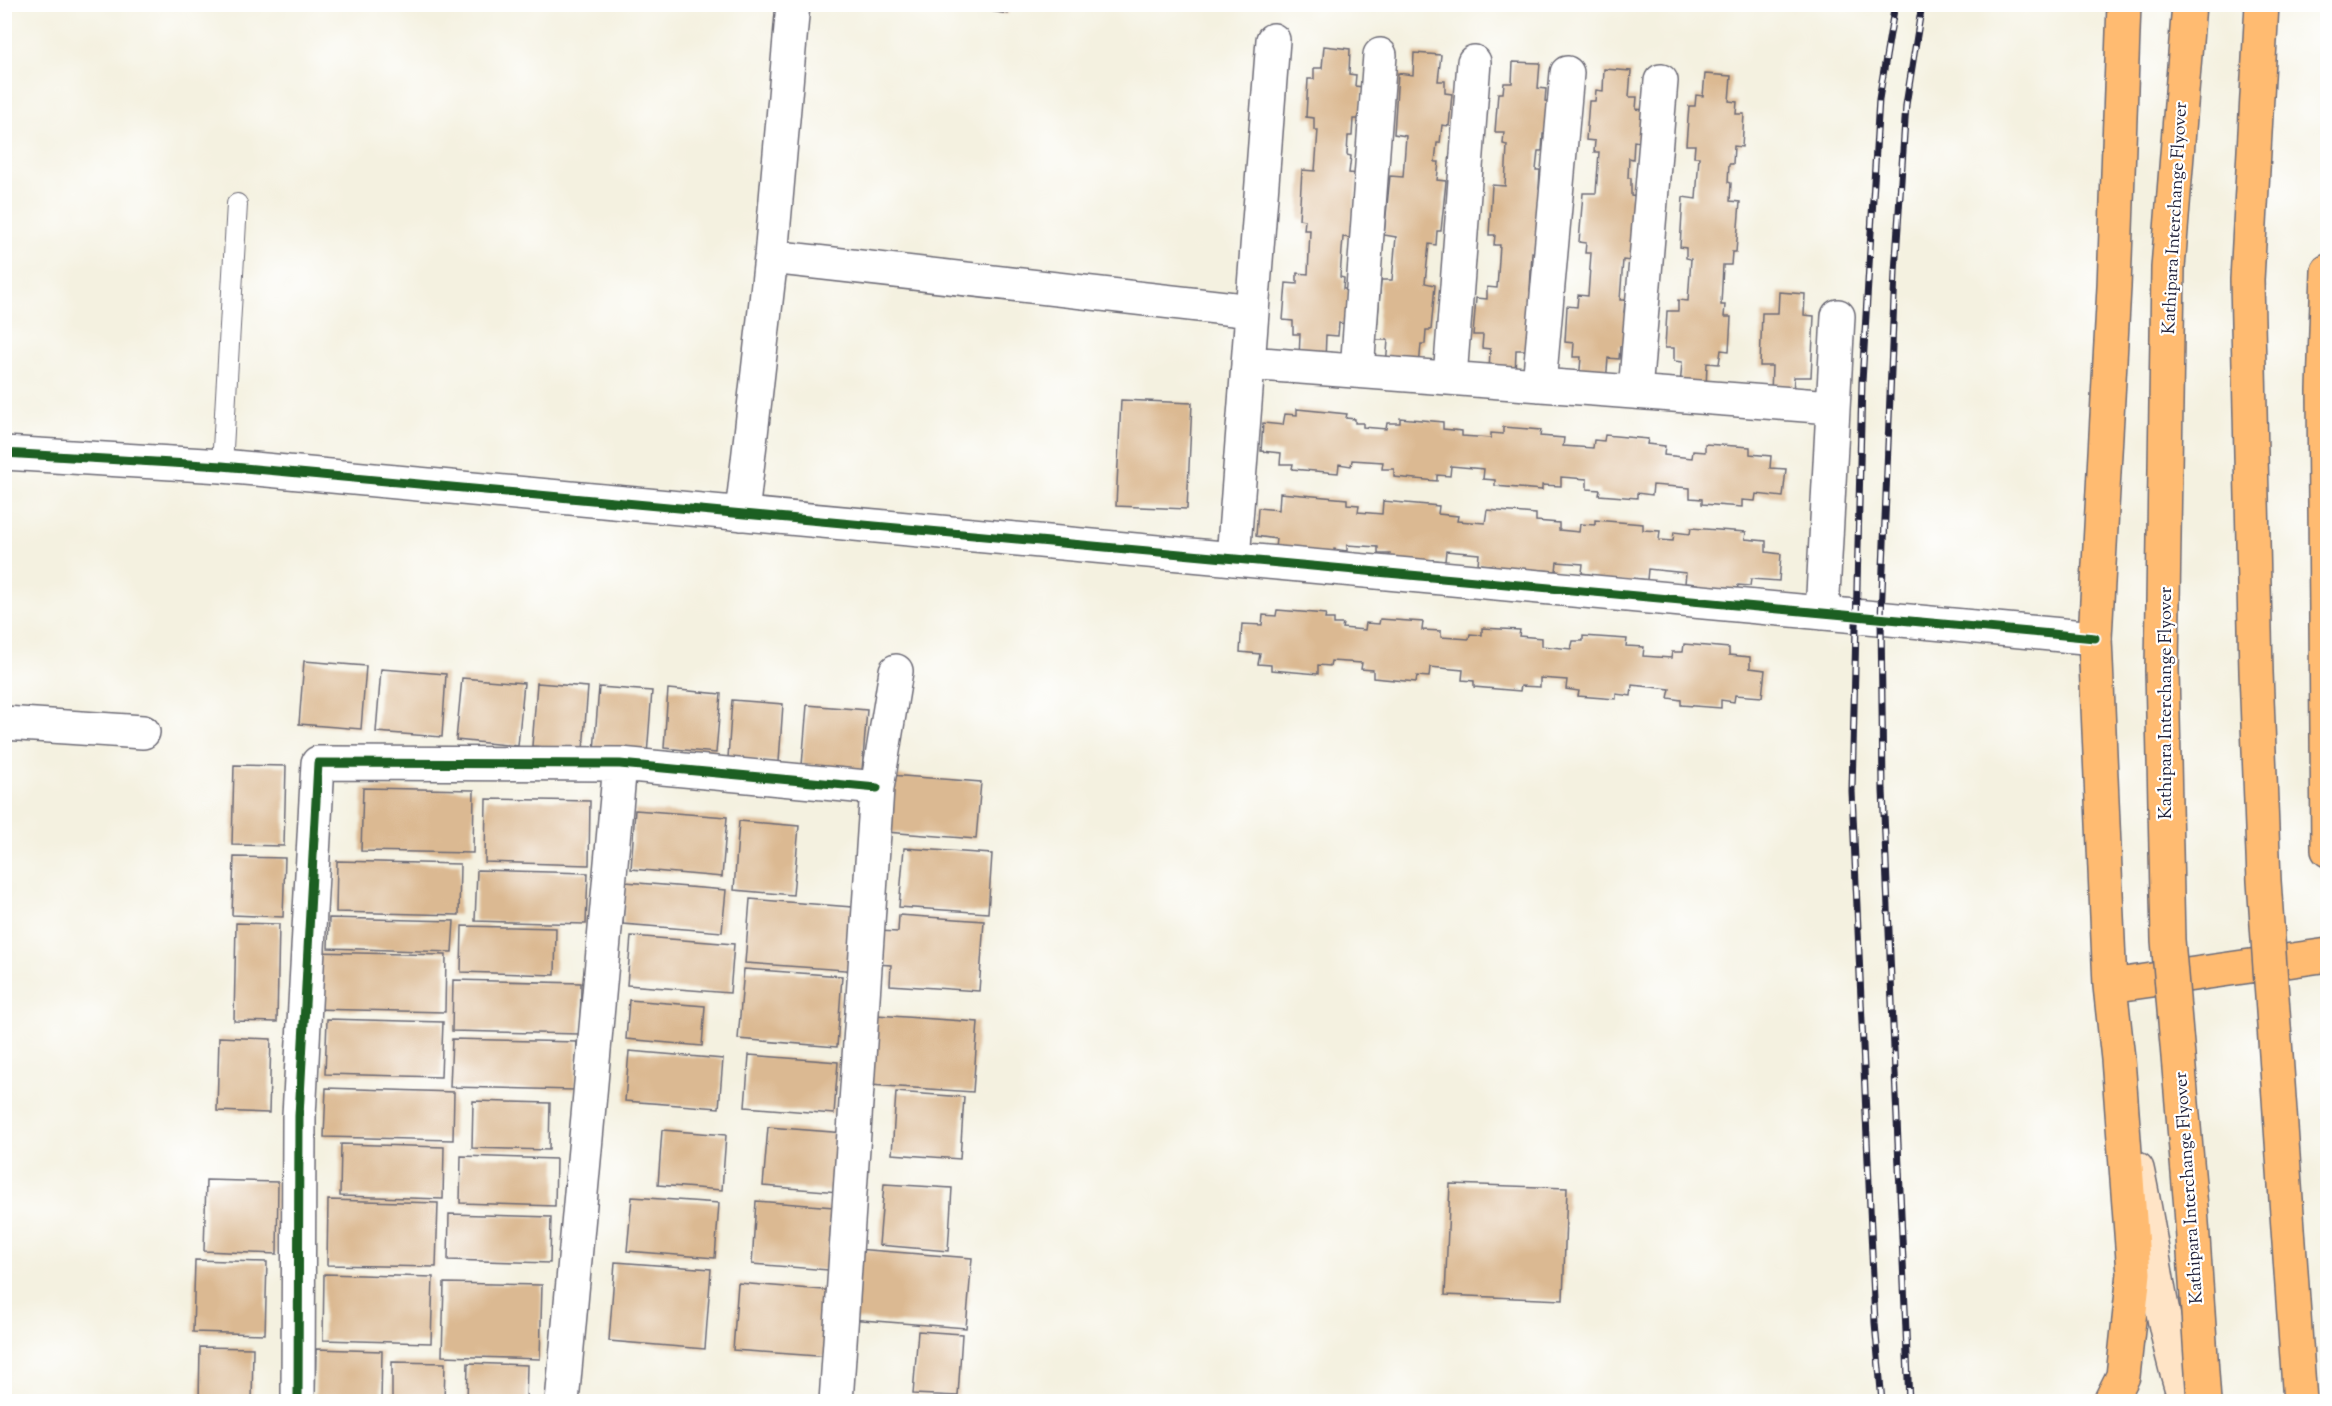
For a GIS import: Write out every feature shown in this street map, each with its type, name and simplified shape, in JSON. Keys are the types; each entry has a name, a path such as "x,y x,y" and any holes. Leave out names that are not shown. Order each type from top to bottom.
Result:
{"main road":[{"path":"2110,1401 2123,1376 2134,1273 2122,1107 2110,986 2096,638 2114,287 2124,4"},
{"name":"Kathipara Interchange Flyover","path":"2189,4 2168,268 2162,670 2168,940 2191,1208 2204,1401"},
{"path":"2262,4 2247,280 2256,672 2264,881 2300,1401"},
{"path":"2328,271 2324,390 2328,850"},
{"path":"2110,986 2328,956"}],"street":[{"path":"742,514 771,257 793,4"},
{"path":"1233,559 1273,40"},
{"path":"1357,371 1380,55"},
{"path":"1449,378 1474,62"},
{"path":"1539,385 1567,73"},
{"path":"1635,392 1661,81"},
{"path":"771,257 1252,311"},
{"path":"1822,613 1838,316"},
{"path":"1248,363 1832,407"},
{"path":"4,453 222,466 2096,638"},
{"path":"836,1401 877,788 896,671"},
{"path":"4,723 144,732"},
{"path":"298,1401 299,1116 318,763 620,764 877,788"},
{"path":"562,1401 620,764"},
{"path":"2122,1107 2143,1197 2168,1337 2186,1401"}],"lane":[{"path":"222,466 237,204"}],"building":[{"path":"972,4 1009,4 1008,14 971,8"},
{"path":"1324,46 1350,49 1349,74 1356,75 1355,86 1363,87 1360,119 1353,119 1352,136 1348,136 1347,155 1351,156 1349,173 1358,174 1350,238 1343,237 1340,277 1344,278 1343,289 1349,289 1347,324 1339,323 1338,336 1326,335 1325,361 1299,359 1300,334 1293,334 1293,321 1283,320 1286,283 1297,284 1297,273 1308,274 1310,230 1304,230 1305,220 1299,219 1302,170 1315,171 1318,130 1314,130 1314,118 1306,117 1308,79 1314,79 1314,68 1322,68"},
{"path":"1414,53 1441,55 1438,81 1445,81 1445,93 1452,94 1449,126 1442,125 1440,143 1437,143 1435,162 1439,162 1437,180 1446,181 1441,231 1437,231 1436,245 1429,244 1425,283 1435,285 1431,330 1426,330 1425,344 1421,344 1419,368 1386,366 1388,340 1376,340 1381,280 1392,280 1396,237 1384,235 1390,176 1403,177 1406,136 1394,134 1398,73 1413,75"},
{"path":"1513,62 1540,63 1538,88 1546,89 1545,101 1552,102 1550,134 1543,134 1542,151 1538,151 1536,170 1540,170 1539,188 1548,189 1540,253 1532,252 1530,291 1534,292 1528,350 1516,350 1515,376 1489,374 1490,349 1482,348 1483,335 1473,335 1476,298 1487,299 1487,287 1497,288 1500,245 1494,245 1495,235 1489,235 1492,185 1505,186 1507,145 1503,144 1504,132 1495,132 1498,93 1503,93 1504,83 1512,83"},
{"path":"1604,69 1631,71 1629,97 1637,97 1636,109 1643,110 1641,142 1634,141 1633,159 1629,158 1628,178 1631,178 1631,196 1639,197 1631,261 1623,260 1620,300 1625,300 1624,312 1631,312 1628,346 1620,346 1619,359 1608,358 1606,383 1579,382 1581,357 1573,357 1574,343 1565,342 1567,306 1577,307 1578,295 1588,296 1591,253 1585,253 1586,243 1579,242 1583,193 1596,193 1599,152 1594,152 1595,141 1586,140 1589,101 1595,101 1596,90 1603,91"},
{"path":"1705,74 1731,76 1729,101 1737,102 1736,114 1744,114 1742,147 1734,146 1733,164 1729,164 1730,201 1740,202 1736,252 1732,252 1731,265 1723,265 1721,305 1725,305 1724,317 1731,317 1729,351 1721,350 1719,364 1707,363 1706,389 1680,387 1682,362 1674,361 1674,348 1665,348 1667,311 1678,311 1678,300 1688,301 1691,259 1686,258 1686,248 1680,247 1683,197 1696,199 1699,157 1694,157 1695,145 1686,145 1689,106 1695,106 1696,95 1703,96"},
{"path":"1779,292 1805,294 1804,315 1814,316 1811,377 1794,377 1793,395 1771,394 1772,366 1760,366 1762,313 1778,313"},
{"path":"1121,400 1192,403 1187,509 1116,506"},
{"path":"1297,409 1347,414 1346,418 1355,419 1355,423 1363,423 1363,427 1386,429 1387,423 1400,423 1400,418 1443,422 1443,429 1462,431 1462,436 1491,438 1491,433 1503,434 1503,427 1541,430 1540,436 1564,438 1563,446 1593,448 1594,440 1604,441 1605,435 1648,439 1647,444 1665,446 1664,455 1692,458 1693,451 1705,452 1705,444 1750,447 1750,454 1771,456 1770,468 1786,469 1783,497 1756,494 1755,501 1742,500 1742,507 1702,504 1702,499 1690,498 1690,488 1653,485 1652,495 1637,493 1637,498 1599,495 1600,490 1587,489 1587,479 1561,477 1561,486 1542,485 1542,490 1495,486 1495,480 1483,479 1484,469 1451,466 1450,476 1437,475 1437,481 1394,477 1394,469 1382,469 1383,462 1352,460 1351,466 1339,464 1338,473 1292,469 1293,464 1280,464 1281,453 1261,451 1263,423 1283,425 1285,414 1297,415"},
{"path":"1280,493 1347,499 1347,504 1359,505 1358,512 1382,514 1383,501 1439,506 1438,514 1458,516 1457,521 1485,523 1487,510 1536,514 1536,521 1559,523 1559,530 1579,532 1580,524 1595,525 1595,520 1643,524 1643,530 1660,531 1659,540 1673,541 1674,532 1690,534 1691,528 1746,532 1745,539 1766,541 1766,552 1781,554 1779,581 1751,579 1750,586 1738,585 1737,592 1697,589 1697,584 1685,583 1686,573 1648,569 1647,580 1633,578 1632,583 1594,580 1595,575 1582,573 1583,564 1557,562 1556,571 1537,570 1537,575 1491,571 1491,565 1478,564 1479,554 1446,551 1445,561 1433,560 1432,566 1389,563 1390,554 1378,554 1378,547 1347,545 1347,551 1334,549 1334,558 1275,548 1276,539 1256,536 1258,508 1279,510"},
{"path":"1277,610 1326,614 1325,619 1334,619 1334,624 1343,624 1342,628 1365,630 1366,623 1379,624 1380,619 1423,622 1422,630 1441,631 1441,637 1469,639 1470,634 1482,635 1482,628 1520,630 1519,636 1542,638 1542,646 1571,649 1573,641 1583,641 1583,636 1627,639 1626,646 1644,647 1643,656 1671,658 1672,652 1683,652 1684,644 1729,648 1729,655 1750,657 1750,668 1765,670 1762,697 1735,695 1734,702 1721,700 1721,708 1681,705 1681,700 1668,698 1670,689 1632,685 1631,696 1616,694 1616,699 1578,696 1579,691 1566,689 1567,680 1540,678 1540,687 1521,686 1520,691 1474,687 1474,681 1462,680 1463,670 1430,667 1429,677 1417,676 1416,682 1373,678 1373,670 1361,669 1362,663 1331,661 1330,666 1318,665 1318,674 1271,670 1271,665 1258,664 1260,654 1240,652 1242,624 1262,625 1263,615 1276,616"},
{"path":"304,661 366,666 361,729 299,724"},
{"path":"381,669 446,674 442,737 376,732"},
{"path":"462,678 524,683 518,746 456,740"},
{"path":"537,683 588,687 583,750 532,746"},
{"path":"599,687 652,691 647,755 594,751"},
{"path":"668,689 721,694 716,753 664,748"},
{"path":"732,700 783,704 779,762 728,758"},
{"path":"807,705 867,710 862,770 802,765"},
{"path":"234,765 286,766 284,846 232,845"},
{"path":"890,775 981,782 976,839 886,832"},
{"path":"363,788 474,790 473,853 361,851"},
{"path":"486,799 590,801 589,865 485,862"},
{"path":"635,810 727,817 722,877 631,869"},
{"path":"739,821 799,826 793,895 734,890"},
{"path":"904,848 992,854 988,913 899,907"},
{"path":"234,857 285,858 283,917 232,915"},
{"path":"337,861 460,864 459,915 336,912"},
{"path":"477,870 588,873 586,924 475,921"},
{"path":"625,882 726,890 722,932 623,924"},
{"path":"750,899 865,908 859,971 745,963"},
{"path":"899,915 984,921 979,991 890,985 891,965 876,964 878,931 898,932"},
{"path":"329,918 454,921 452,952 328,948"},
{"path":"236,923 279,924 277,1022 234,1021"},
{"path":"462,926 556,928 555,975 461,972"},
{"path":"631,936 734,944 730,993 627,985"},
{"path":"313,952 446,955 445,1012 312,1009"},
{"path":"744,969 842,976 837,1047 738,1039"},
{"path":"453,980 581,983 580,1034 452,1031"},
{"path":"629,1000 705,1006 702,1046 626,1039"},
{"path":"876,1015 978,1022 973,1092 870,1085"},
{"path":"327,1019 443,1022 441,1077 325,1074"},
{"path":"219,1037 271,1039 269,1113 217,1111"},
{"path":"452,1039 577,1042 575,1090 450,1087"},
{"path":"629,1051 723,1059 719,1108 625,1101"},
{"path":"749,1055 838,1062 834,1114 745,1107"},
{"path":"326,1088 454,1092 453,1140 324,1137"},
{"path":"896,1092 964,1097 960,1159 892,1154"},
{"path":"473,1101 550,1103 549,1150 472,1148"},
{"path":"768,1127 845,1133 839,1192 763,1186"},
{"path":"662,1130 726,1135 722,1190 658,1185"},
{"path":"341,1144 444,1147 443,1199 340,1196"},
{"path":"461,1156 556,1159 555,1206 460,1203"},
{"path":"206,1180 278,1182 277,1254 204,1251"},
{"path":"884,1184 952,1188 948,1251 879,1245"},
{"path":"1450,1184 1567,1188 1563,1300 1445,1295"},
{"path":"632,1197 719,1203 715,1258 627,1251"},
{"path":"328,1200 438,1203 436,1267 327,1265"},
{"path":"756,1201 847,1208 841,1271 752,1264"},
{"path":"449,1214 551,1217 550,1263 448,1260"},
{"path":"855,1249 972,1258 966,1328 849,1319"},
{"path":"195,1260 267,1262 265,1334 193,1332"},
{"path":"615,1262 711,1269 705,1349 609,1341"},
{"path":"324,1274 433,1277 431,1343 323,1340"},
{"path":"444,1283 542,1285 540,1359 442,1356"},
{"path":"738,1283 836,1291 831,1357 733,1350"},
{"path":"918,1331 962,1334 958,1396 913,1394"},
{"path":"200,1347 253,1348 252,1402 199,1402"},
{"path":"316,1349 382,1351 381,1402 315,1402"},
{"path":"392,1362 445,1363 444,1402 392,1402"},
{"path":"468,1363 527,1365 526,1402 467,1402"}],"railway":[{"path":"1882,1402 1875,1323 1852,791 1862,382 1879,99 1895,4"},
{"path":"1909,1402 1883,790 1881,617 1895,272 1906,105 1922,4"}],"cycle path":[{"path":"4,453 222,466 2095,638"},
{"path":"298,1402 299,1116 318,763 620,764 877,788"}]}
